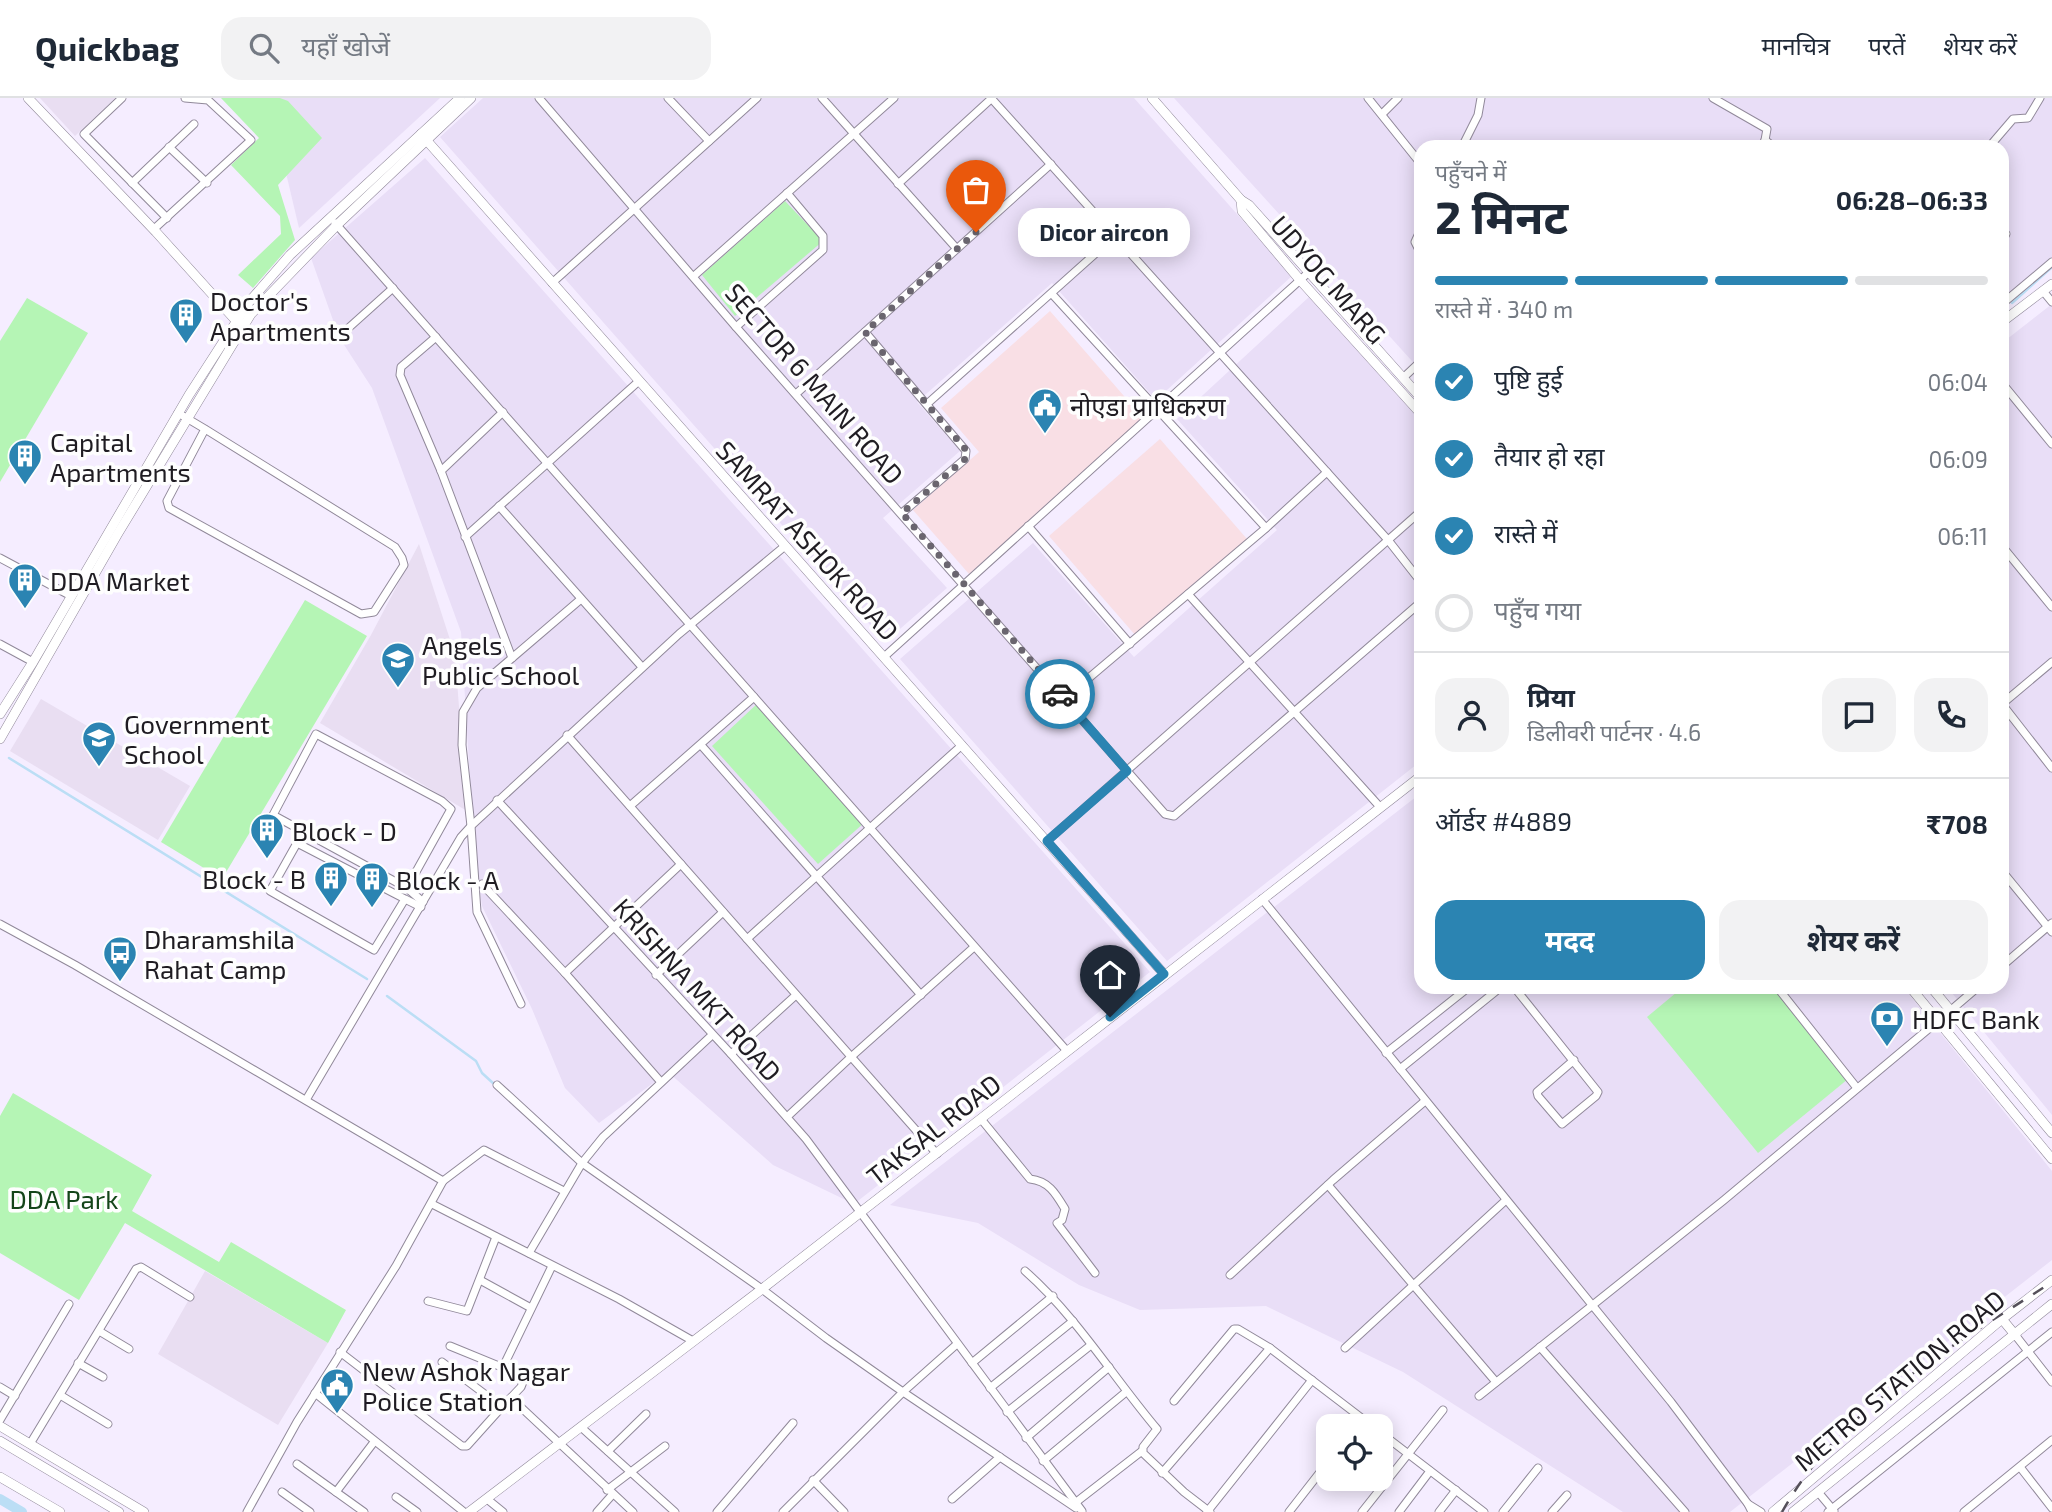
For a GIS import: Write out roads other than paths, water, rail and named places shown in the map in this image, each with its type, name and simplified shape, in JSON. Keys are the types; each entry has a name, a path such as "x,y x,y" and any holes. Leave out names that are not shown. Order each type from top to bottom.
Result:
{"street":[{"path":"27,98 154,229 239,324"},
{"path":"122,98 84,134 167,218"},
{"path":"154,229 251,140 208,100 185,98"},
{"path":"0,739 178,413 239,324 460,98"},
{"path":"0,714 71,596 187,419 249,302 290,255 330,217 471,98"},
{"name":"SECTOR 6 MAIN ROAD","path":"539,98 736,327 797,393 1165,814 1174,816 1293,711"},
{"path":"668,98 709,141"},
{"path":"552,283 757,98"},
{"path":"822,98 957,249"},
{"path":"694,276 894,98"},
{"path":"898,184 991,98 1388,540 1414,573"},
{"name":"UDYOG MARG","path":"1152,98 1414,390"},
{"path":"1368,98 1414,155"},
{"path":"1382,114 1398,98"},
{"path":"1465,140 1477,116 1481,98"},
{"path":"1713,98 1767,129 1765,140"},
{"path":"1995,140 2013,119 2028,118 2040,98"},
{"path":"132,183 194,124"},
{"name":"SAMRAT ASHOK ROAD","path":"423,137 1164,974"},
{"path":"169,147 207,183"},
{"path":"797,393 1051,164"},
{"path":"736,327 823,250 823,236 787,194"},
{"name":"UDYOG MARG","path":"1241,200 1242,211 1414,406"},
{"path":"330,217 1067,1051"},
{"path":"927,404 1115,236"},
{"path":"2009,301 2052,262"},
{"path":"884,657 1309,271"},
{"path":"2009,317 2052,284"},
{"path":"344,332 393,288"},
{"path":"2043,291 2052,302"},
{"path":"1052,293 1266,528"},
{"path":"865,332 966,448 965,459 902,513"},
{"path":"436,337 401,367 400,371 512,658"},
{"path":"1403,378 1414,368"},
{"path":"466,537 639,381"},
{"path":"2009,391 2052,443"},
{"path":"440,471 503,412"},
{"path":"178,413 205,429 395,547 404,565 374,612 361,614 169,508 167,501 205,429"},
{"path":"1064,699 1266,528 1327,472"},
{"path":"499,506 642,667"},
{"path":"1047,841 1414,517"},
{"path":"1028,526 1130,644"},
{"path":"306,1100 461,838 471,826 690,624 785,546"},
{"path":"2009,555 2052,607"},
{"path":"0,558 71,596"},
{"path":"1188,594 1380,807"},
{"path":"521,1004 477,912 462,745 463,712 477,688 581,599"},
{"path":"1293,711 1414,608"},
{"path":"0,644 33,662"},
{"path":"2009,698 2052,662"},
{"path":"630,806 754,697"},
{"path":"2009,713 2052,768"},
{"path":"407,888 451,809 316,734 273,815 407,888 422,904"},
{"path":"567,735 937,1154"},
{"path":"701,745 921,995"},
{"path":"747,939 962,746"},
{"name":"TAKSAL ROAD","path":"466,1512 561,1444 861,1213 1414,781"},
{"name":"KRISHNA MKT ROAD","path":"497,800 787,1117 1082,1512"},
{"path":"405,899 374,950 270,891 297,843 405,899 422,904"},
{"path":"565,973 681,864"},
{"path":"2009,879 2051,927 2009,960"},
{"path":"482,884 565,973 660,1082"},
{"path":"1262,900 1671,1402 1750,1508 1761,1512"},
{"path":"656,975 723,912"},
{"path":"0,924 75,965 443,1181"},
{"path":"787,1117 974,947"},
{"path":"1386,1052 1460,994"},
{"path":"1400,1069 1492,994"},
{"path":"1520,994 1574,1060 1597,1089 1598,1094 1562,1124 1537,1092 1574,1060"},
{"path":"1783,994 1857,1088"},
{"path":"1916,994 2052,1159"},
{"path":"1937,994 2052,1133"},
{"path":"1950,1011 1970,994"},
{"path":"731,1054 796,995"},
{"path":"1479,1396 1724,1200 1938,1021"},
{"path":"529,1253 564,1191 603,1137 712,1035"},
{"path":"497,1085 582,1163 903,1392 1082,1512"},
{"path":"1230,1275 1328,1185 1426,1101"},
{"path":"981,1119 1030,1179 1040,1180 1054,1190 1065,1209 1062,1220 1057,1223 1095,1273"},
{"path":"249,1511 315,1393 432,1205 443,1181 479,1152 486,1150 564,1191"},
{"path":"1328,1185 1496,1382"},
{"path":"1345,1348 1506,1200"},
{"path":"432,1205 619,1299 693,1341"},
{"path":"428,1301 466,1312 496,1237"},
{"path":"503,1367 552,1266"},
{"path":"30,1444 137,1268 190,1297"},
{"path":"1025,1271 1053,1296 1157,1429 1142,1451 1075,1503"},
{"path":"480,1280 531,1308"},
{"name":"METRO STATION ROAD","path":"1773,1512 2052,1280"},
{"path":"971,1363 1053,1296"},
{"path":"0,1420 69,1304"},
{"name":"METRO STATION ROAD","path":"1793,1512 2016,1336 2052,1304"},
{"path":"2002,1319 2052,1382"},
{"path":"990,1388 1073,1321"},
{"path":"1174,1401 1234,1329 1270,1348 1356,1414"},
{"path":"99,1331 130,1349"},
{"path":"1818,1492 1831,1511 2052,1332"},
{"path":"783,1512 903,1392 957,1344"},
{"path":"1007,1412 1091,1345"},
{"path":"340,1352 461,1446 469,1446 521,1387 522,1378 521,1375 450,1346"},
{"path":"1540,1347 1685,1512"},
{"path":"1162,1473 1270,1348"},
{"path":"442,1362 502,1407"},
{"path":"78,1363 103,1377"},
{"path":"1026,1438 1109,1367"},
{"path":"1142,1451 1162,1473 1208,1511 1312,1380"},
{"path":"0,1387 15,1396"},
{"path":"1043,1461 1126,1392"},
{"path":"315,1393 466,1512"},
{"path":"60,1395 107,1424"},
{"path":"510,1398 632,1512"},
{"path":"1362,1512 1443,1410"},
{"path":"608,1451 646,1414"},
{"path":"717,1512 793,1423"},
{"path":"0,1426 144,1512"},
{"path":"582,1428 675,1512"},
{"path":"1964,1512 2052,1440"},
{"path":"0,1441 119,1512"},
{"path":"336,1492 374,1442"},
{"path":"1393,1442 1485,1512"},
{"path":"597,1512 610,1492 630,1471 665,1446"},
{"path":"952,1499 1000,1457"},
{"path":"296,1464 364,1512"},
{"path":"2020,1467 2052,1508"},
{"path":"1503,1512 1538,1468"},
{"path":"1399,1512 1430,1471"},
{"path":"0,1477 60,1512"},
{"path":"1289,1512 1316,1477"},
{"path":"813,1480 844,1512"},
{"path":"1438,1512 1456,1490"},
{"path":"282,1492 310,1512"},
{"path":"1552,1512 1567,1494"},
{"path":"396,1497 417,1512"},
{"path":"487,1499 503,1512"}],"waterway":[{"path":"2012,303 2051,268"},
{"path":"9,758 367,979"},
{"path":"387,996 476,1061 482,1073 494,1084"},
{"path":"539,1128 565,1152"},
{"path":"0,1499 22,1512"}],"railway":[{"path":"1782,1512 1807,1474 1836,1440 1868,1409 1939,1355 2052,1282"}],"place":[{"name":"Dicor aircon","path":"976,232"},
{"name":"Doctor's Apartments","path":"186,345"},
{"name":"नोएडा प्राधिकरण","path":"1045,435"},
{"name":"Capital Apartments","path":"25,486"},
{"name":"DDA Market","path":"25,610"},
{"name":"Angels Public School","path":"398,689"},
{"name":"Government School","path":"99,768"},
{"name":"Block - D","path":"267,860"},
{"name":"Block - B","path":"331,908"},
{"name":"Block - A","path":"372,909"},
{"name":"Dharamshila Rahat Camp","path":"120,983"},
{"name":"HDFC Bank","path":"1887,1048"},
{"name":"New Ashok Nagar Police Station","path":"337,1415"}],"park label":[{"name":"DDA Park","path":"64,1198"}]}
